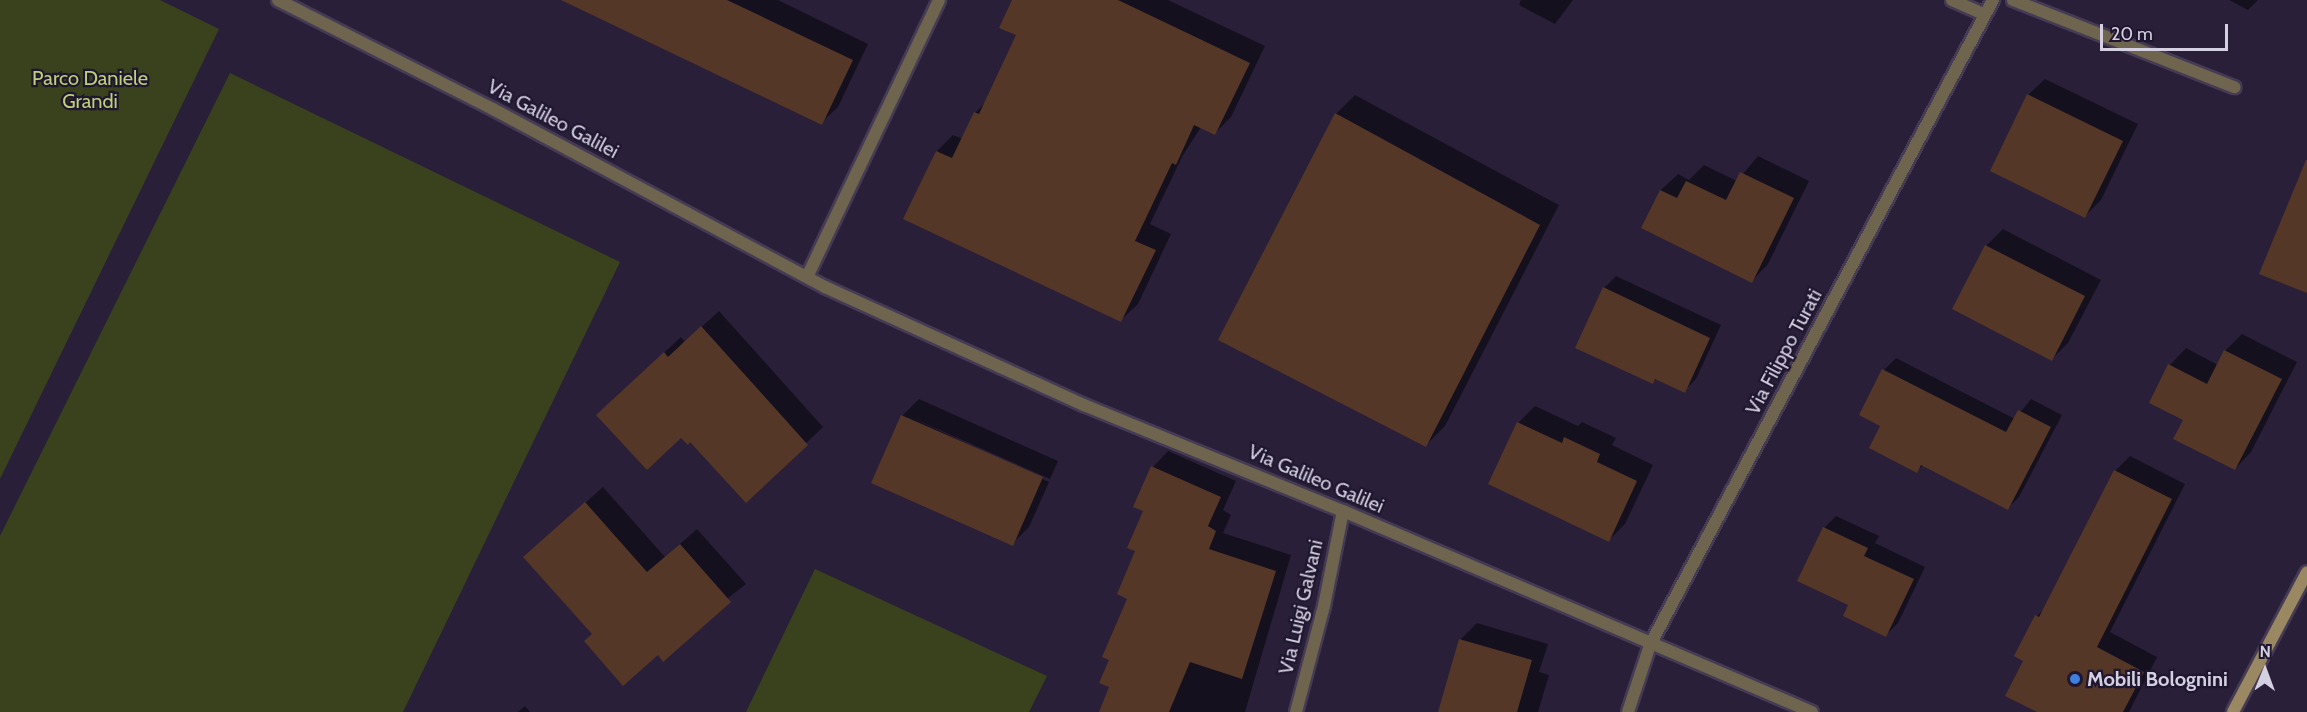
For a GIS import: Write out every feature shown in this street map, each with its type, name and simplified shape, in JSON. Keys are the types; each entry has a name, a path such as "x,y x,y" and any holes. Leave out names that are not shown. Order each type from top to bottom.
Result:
{"street":[{"name":"Via Galileo Galilei","path":"278,0 493,109 807,277 1084,405 1343,511 1650,645 1812,712"},
{"path":"807,277 939,0"},
{"path":"1952,0 1985,15"},
{"name":"Via Filippo Turati","path":"1628,712 1650,645 1993,0"},
{"path":"2013,0 2234,87"},
{"name":"Via Luigi Galvani","path":"1296,712 1324,606 1343,511"},
{"path":"2233,712 2307,572"}],"green space":[{"name":"Parco Daniele Grandi","path":"0,0 160,0 219,29 0,479"},
{"path":"230,73 620,262 403,712 0,712 0,536"},
{"path":"815,569 1047,676 1029,712 746,712"}],"building":[{"path":"561,0 727,0 853,60 822,125"},
{"path":"1012,0 1118,0 1250,63 1215,135 1194,125 1176,165 1172,163 1135,241 1156,250 1121,322 903,219 936,151 952,158 974,112 979,114 1016,35 999,28"},
{"path":"2027,94 2123,141 2085,218 1990,171"},
{"path":"1335,113 1540,225 1426,447 1218,340"},
{"path":"2307,160 2307,293 2259,274"},
{"path":"1740,172 1794,198 1752,283 1641,228 1660,190 1677,198 1686,181 1726,200"},
{"path":"1985,245 2085,296 2052,361 1952,309"},
{"path":"1603,287 1710,338 1685,393 1655,379 1653,384 1575,348"},
{"path":"701,326 808,445 746,503 690,442 688,445 681,438 647,470 596,415 664,352 668,357"},
{"path":"2224,350 2282,379 2235,470 2173,439 2183,420 2149,403 2168,364 2207,384"},
{"path":"1882,369 2006,432 2018,410 2051,427 2008,510 1921,465 1917,473 1869,448 1880,426 1859,415"},
{"path":"901,415 1043,477 1013,546 871,483"},
{"path":"1517,422 1562,443 1564,437 1600,454 1597,462 1637,481 1609,542 1488,484"},
{"path":"1151,466 1221,497 1208,526 1216,531 1209,549 1276,571 1242,679 1190,662 1169,712 1099,712 1109,687 1099,683 1109,660 1102,657 1127,599 1117,594 1135,551 1127,548 1143,511 1133,507"},
{"path":"2114,470 2172,499 2097,647 2144,672 2123,712 2037,712 2005,696 2023,661 2014,656 2035,615 2039,617"},
{"path":"585,502 647,572 680,544 731,602 663,662 658,655 623,686 584,641 592,634 523,557"},
{"path":"1823,527 1868,548 1864,556 1914,579 1886,637 1843,616 1848,605 1797,581"},
{"path":"1459,639 1532,660 1517,712 1438,712"}],"place":[{"name":"Mobili Bolognini","path":"2075,679"}]}
